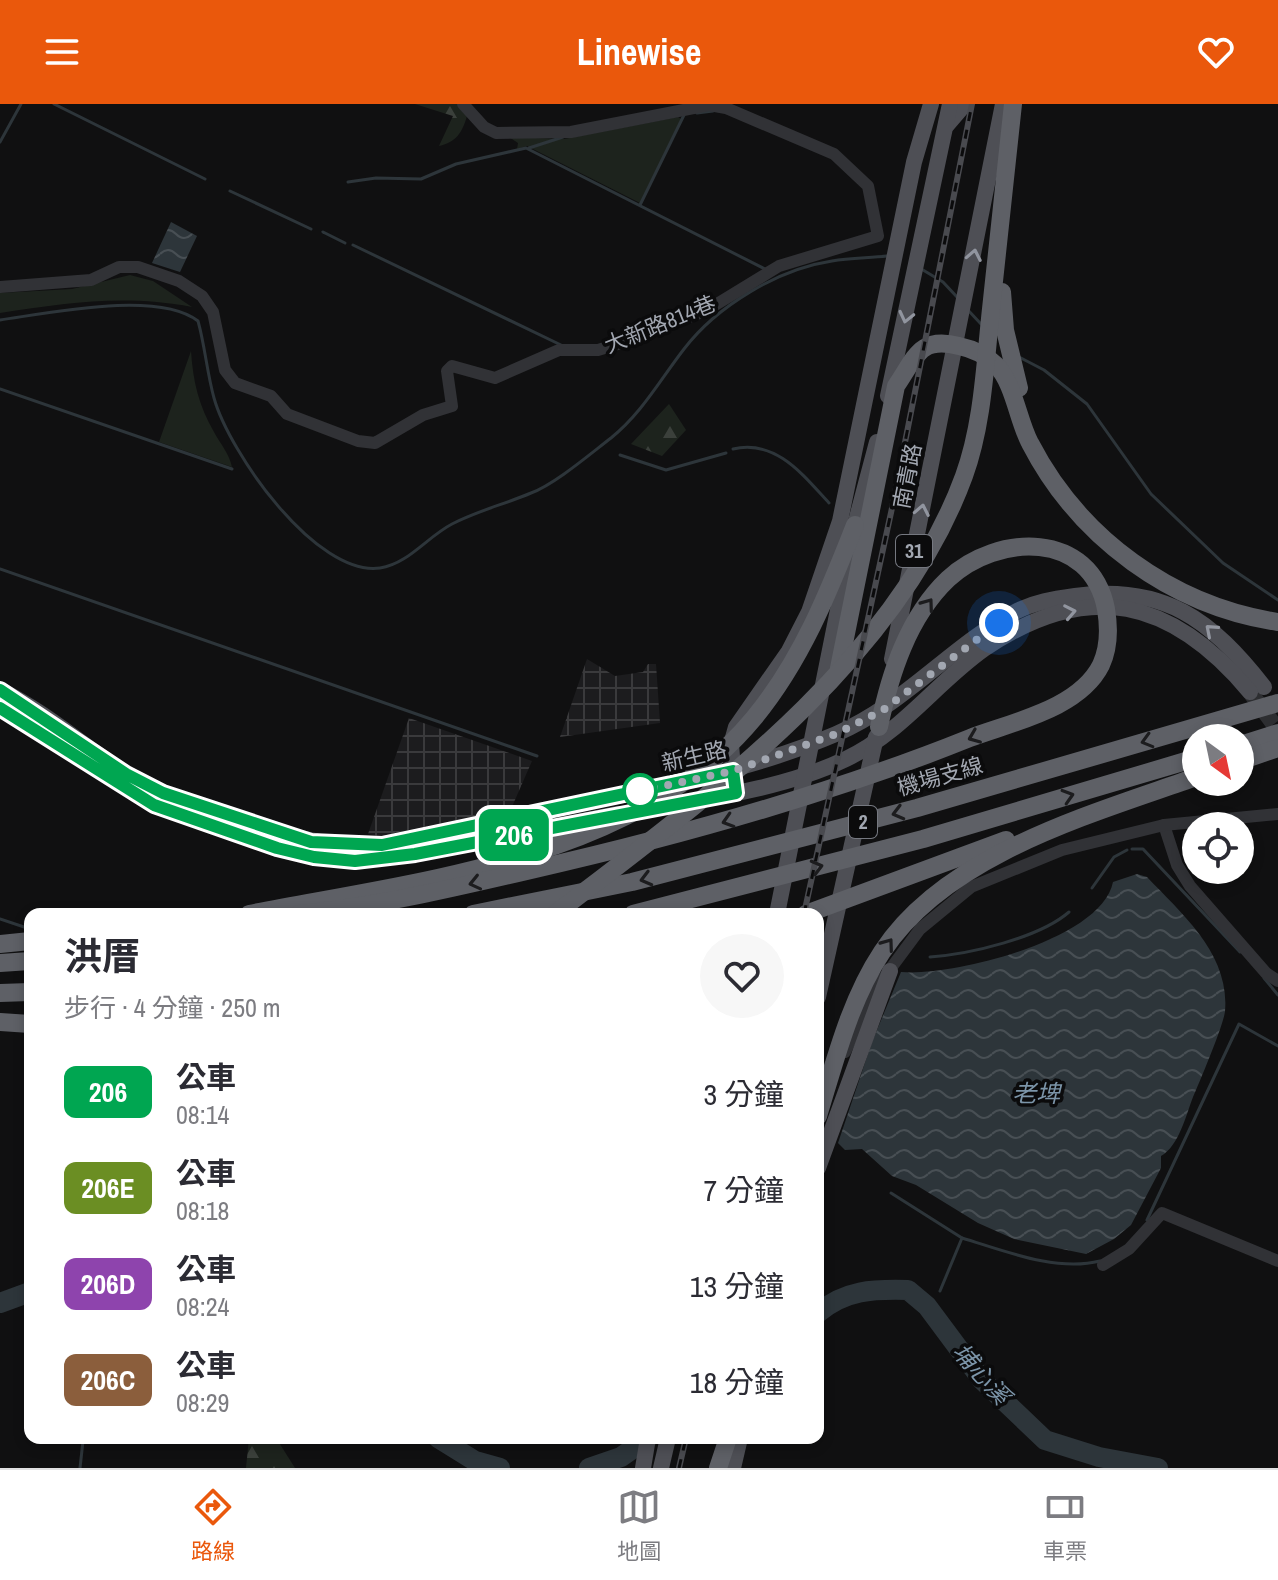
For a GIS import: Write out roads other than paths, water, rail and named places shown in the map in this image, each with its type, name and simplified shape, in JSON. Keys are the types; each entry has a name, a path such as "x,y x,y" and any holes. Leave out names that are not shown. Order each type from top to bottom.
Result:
{"highway":[{"path":"563,908 666,831 778,730 876,627 929,555 965,475 982,394 1013,104"},
{"path":"1000,227 1005,330 1012,365 1034,424 1047,450 1084,503 1177,589"},
{"path":"820,706 835,685 896,386 917,354 934,341 973,348 1000,370 1030,444 1073,507 1129,561 1177,589 1278,622"},
{"path":"279,908 489,864 589,834 672,791 701,769 753,720 778,687 821,614 855,525"},
{"path":"351,908 455,888 697,830 888,771 1046,709 1079,692 1095,678 1104,657 1107,638 1104,597 1090,575 1066,555 1030,545 1014,545 982,556 958,572 926,605 893,671 879,727"},
{"name":"機場支線","path":"503,908 632,882 797,839 1254,697 1278,703"},
{"path":"1254,744 1275,742"},
{"path":"1254,753 1275,742"},
{"name":"2","path":"656,908 923,839 1182,762"},
{"path":"822,908 1006,840 1061,825 1182,782"},
{"path":"824,1098 868,976 894,934 991,859 1061,825"},
{"path":"0,944 24,942"},
{"path":"0,963 24,961"},
{"path":"0,993 24,992"},
{"path":"0,1022 24,1024"},
{"path":"717,1468 726,1444"}],"main road":[{"path":"930,133 931,104"},
{"name":"南青路","path":"778,908 855,525 892,380 950,104"},
{"path":"736,793 731,745 736,727 789,651 809,612 840,521 914,162 930,133 965,104"},
{"name":"南青路","path":"824,970 879,727 1003,104"},
{"name":"新生路","path":"0,690 126,774 163,793 311,842 382,845 733,771 836,734 883,710 1014,613 1044,600 1118,592 1144,595 1198,619 1239,654 1254,697"},
{"name":"新生路","path":"0,708 154,805 277,848 314,857 355,861 415,854 736,793 847,758 895,728 983,650 1034,622 1070,610 1107,608 1146,611 1183,628 1229,667 1254,697"},
{"path":"824,1151 890,971"},
{"path":"824,1089 843,1096"},
{"path":"643,1467 647,1444"},
{"path":"661,1468 667,1444"},
{"path":"717,1468 721,1444"},
{"path":"733,1468 739,1444"}],"street":[{"name":"大新路814巷","path":"0,287 91,280 119,267 138,267 179,281 202,296 213,312 225,370 235,383 271,396 287,414 358,441 375,443 423,415 452,406 447,371 452,366 495,378 559,350 598,350 707,310 779,266 878,236 868,186 834,154 726,108 709,105 571,132 496,133 484,127 463,104"},
{"path":"824,1084 838,1068 874,991 920,929 971,887 1062,850 1164,825 1278,814"},
{"path":"1164,825 1177,865 1190,886 1266,973 1278,981"},
{"path":"1103,1265 1129,1249 1162,1213 1278,1261"}],"water":[{"path":"171,222 197,236 180,272 152,263"},
{"name":"老埤","path":"1137,874 1147,877 1201,936 1212,953 1225,990 1225,1011 1181,1130 1173,1145 1161,1156 1161,1168 1131,1225 1114,1239 1086,1254 1014,1239 978,1223 916,1185 892,1176 862,1149 845,1150 838,1143 872,1042 901,972 954,968 1022,951 1082,921 1103,903 1113,882"}],"waterway":[{"path":"0,142 21,104"},
{"path":"54,104 205,179"},
{"path":"697,113 713,111"},
{"path":"640,205 684,115"},
{"path":"529,148 563,137"},
{"path":"348,182 376,178 421,179 456,164 526,148 765,269"},
{"path":"230,191 311,229"},
{"path":"323,232 345,243"},
{"path":"353,245 561,345"},
{"path":"0,320 74,309 131,305 180,312 198,321 214,398 237,449 256,478 303,532 329,553 355,565 380,568 400,561 452,524 540,489 572,468 632,418 684,349 713,318 750,292 811,265 887,256"},
{"path":"923,270 943,282 957,297"},
{"path":"967,309 981,324"},
{"path":"1019,357 1044,370 1087,404 1151,494 1223,563 1278,600"},
{"path":"0,389 232,469"},
{"path":"733,449 748,447 775,454 799,471 829,503"},
{"path":"620,455 666,470 726,453"},
{"path":"0,569 537,756"},
{"path":"1132,849 1143,849 1240,952"},
{"path":"1092,888 1114,857 1127,850"},
{"path":"930,957 1022,937 1069,912"},
{"path":"0,919 24,927"},
{"path":"1264,978 1278,995"},
{"path":"1147,1220 1239,1024 1278,1046"},
{"path":"891,1193 962,1238"},
{"path":"940,1291 962,1238 1048,1262 1083,1264 1100,1261"},
{"name":"埔心溪","path":"824,1308 860,1292 908,1290 927,1306 982,1380 1045,1440 1099,1457 1158,1468"},
{"name":"埔心溪","path":"0,1303 24,1294"},
{"path":"80,1468 83,1444"},
{"name":"埔心溪","path":"448,1444 475,1461 500,1468"},
{"name":"埔心溪","path":"589,1468 621,1457 639,1444"}],"tunnel":[{"path":"1250,692 1278,730"}],"railway":[{"path":"805,908 892,508 972,104"},
{"path":"679,1468 685,1444"}]}
